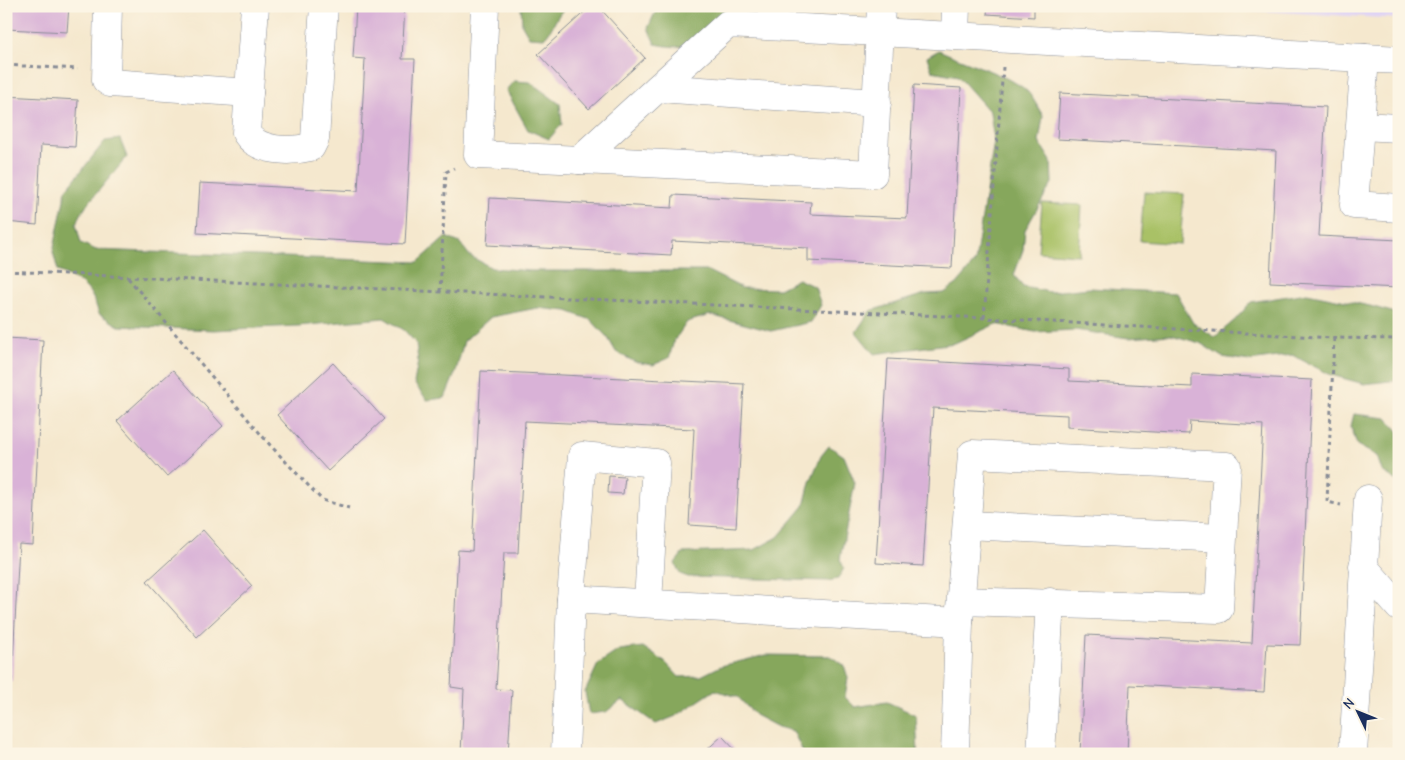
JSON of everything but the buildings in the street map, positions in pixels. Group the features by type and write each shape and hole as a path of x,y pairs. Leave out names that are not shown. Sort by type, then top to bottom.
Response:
{"street":[{"path":"108,6 106,80 110,83 249,94"},
{"path":"255,6 246,133 259,147 302,149 311,147 315,140 324,6"},
{"path":"484,6 478,154 873,174 878,103 881,6"},
{"path":"955,35 956,6"},
{"path":"579,160 728,24 880,34 955,35 1399,60"},
{"path":"1365,58 1354,205 1399,208"},
{"path":"658,88 878,103"},
{"path":"1361,126 1399,128"},
{"path":"571,599 648,603 960,611 1050,602 1219,608 1227,466 972,454 960,611 955,754"},
{"path":"565,754 571,599 582,456 656,464 648,603"},
{"path":"1352,754 1367,505"},
{"path":"968,525 1222,538"},
{"path":"1363,566 1399,607"},
{"path":"1041,754 1050,602"}],"path":[{"path":"6,50 7,29"},
{"path":"984,318 1005,38"},
{"path":"6,65 84,69"},
{"path":"440,292 446,172 478,154"},
{"path":"6,272 984,318 1334,338 1399,339"},
{"path":"128,277 270,445 315,493 322,500 348,508"},
{"path":"1334,338 1327,502 1367,505"}],"shaded area":[{"path":"1226,6 1399,6 1399,19 1225,9"}],"green space":[{"path":"521,6 567,6 544,38 529,37 522,25"},
{"path":"658,6 740,6 738,11 716,20 690,43 677,47 655,44 648,28"},
{"path":"939,50 1000,75 1022,87 1028,92 1043,116 1039,142 1051,161 1052,183 1025,230 1023,250 1014,275 1023,287 1050,292 1090,288 1176,293 1193,323 1215,337 1235,320 1251,302 1307,293 1370,306 1399,314 1399,380 1364,384 1331,375 1292,355 1250,361 1222,357 1200,343 1171,335 1128,338 1075,330 1035,332 996,324 955,343 874,354 856,332 870,311 925,294 944,293 957,284 975,262 994,141 990,112 958,76 932,71 927,57"},
{"path":"514,81 530,82 560,104 562,124 549,139 528,130 506,90"},
{"path":"120,139 127,157 85,207 76,224 81,243 96,250 418,262 446,237 460,243 470,256 492,268 532,271 708,271 742,288 779,289 798,279 815,287 821,305 811,322 771,331 710,315 687,322 674,341 669,358 653,365 635,362 616,352 608,338 591,320 567,311 537,308 491,317 464,341 456,371 445,398 427,400 414,383 418,361 416,343 404,330 384,318 298,326 214,330 119,326 99,314 93,297 85,286 58,271 53,252 66,190 105,141"},
{"path":"1144,192 1184,194 1180,244 1140,241"},
{"path":"1042,203 1082,205 1079,255 1038,252"},
{"path":"1354,414 1387,418 1399,432 1399,482 1382,471 1377,456 1357,445 1351,426"},
{"path":"829,446 844,456 855,483 840,559 844,568 838,579 828,581 688,577 680,574 675,563 683,553 754,550 778,537 804,506 810,482 821,456"},
{"path":"643,647 666,663 679,677 701,676 721,666 766,655 830,656 844,665 848,678 845,697 855,707 887,702 916,715 918,754 804,754 793,731 778,727 755,715 738,697 715,690 676,716 656,724 622,700 606,712 589,714 585,692 598,664 619,650"}]}
